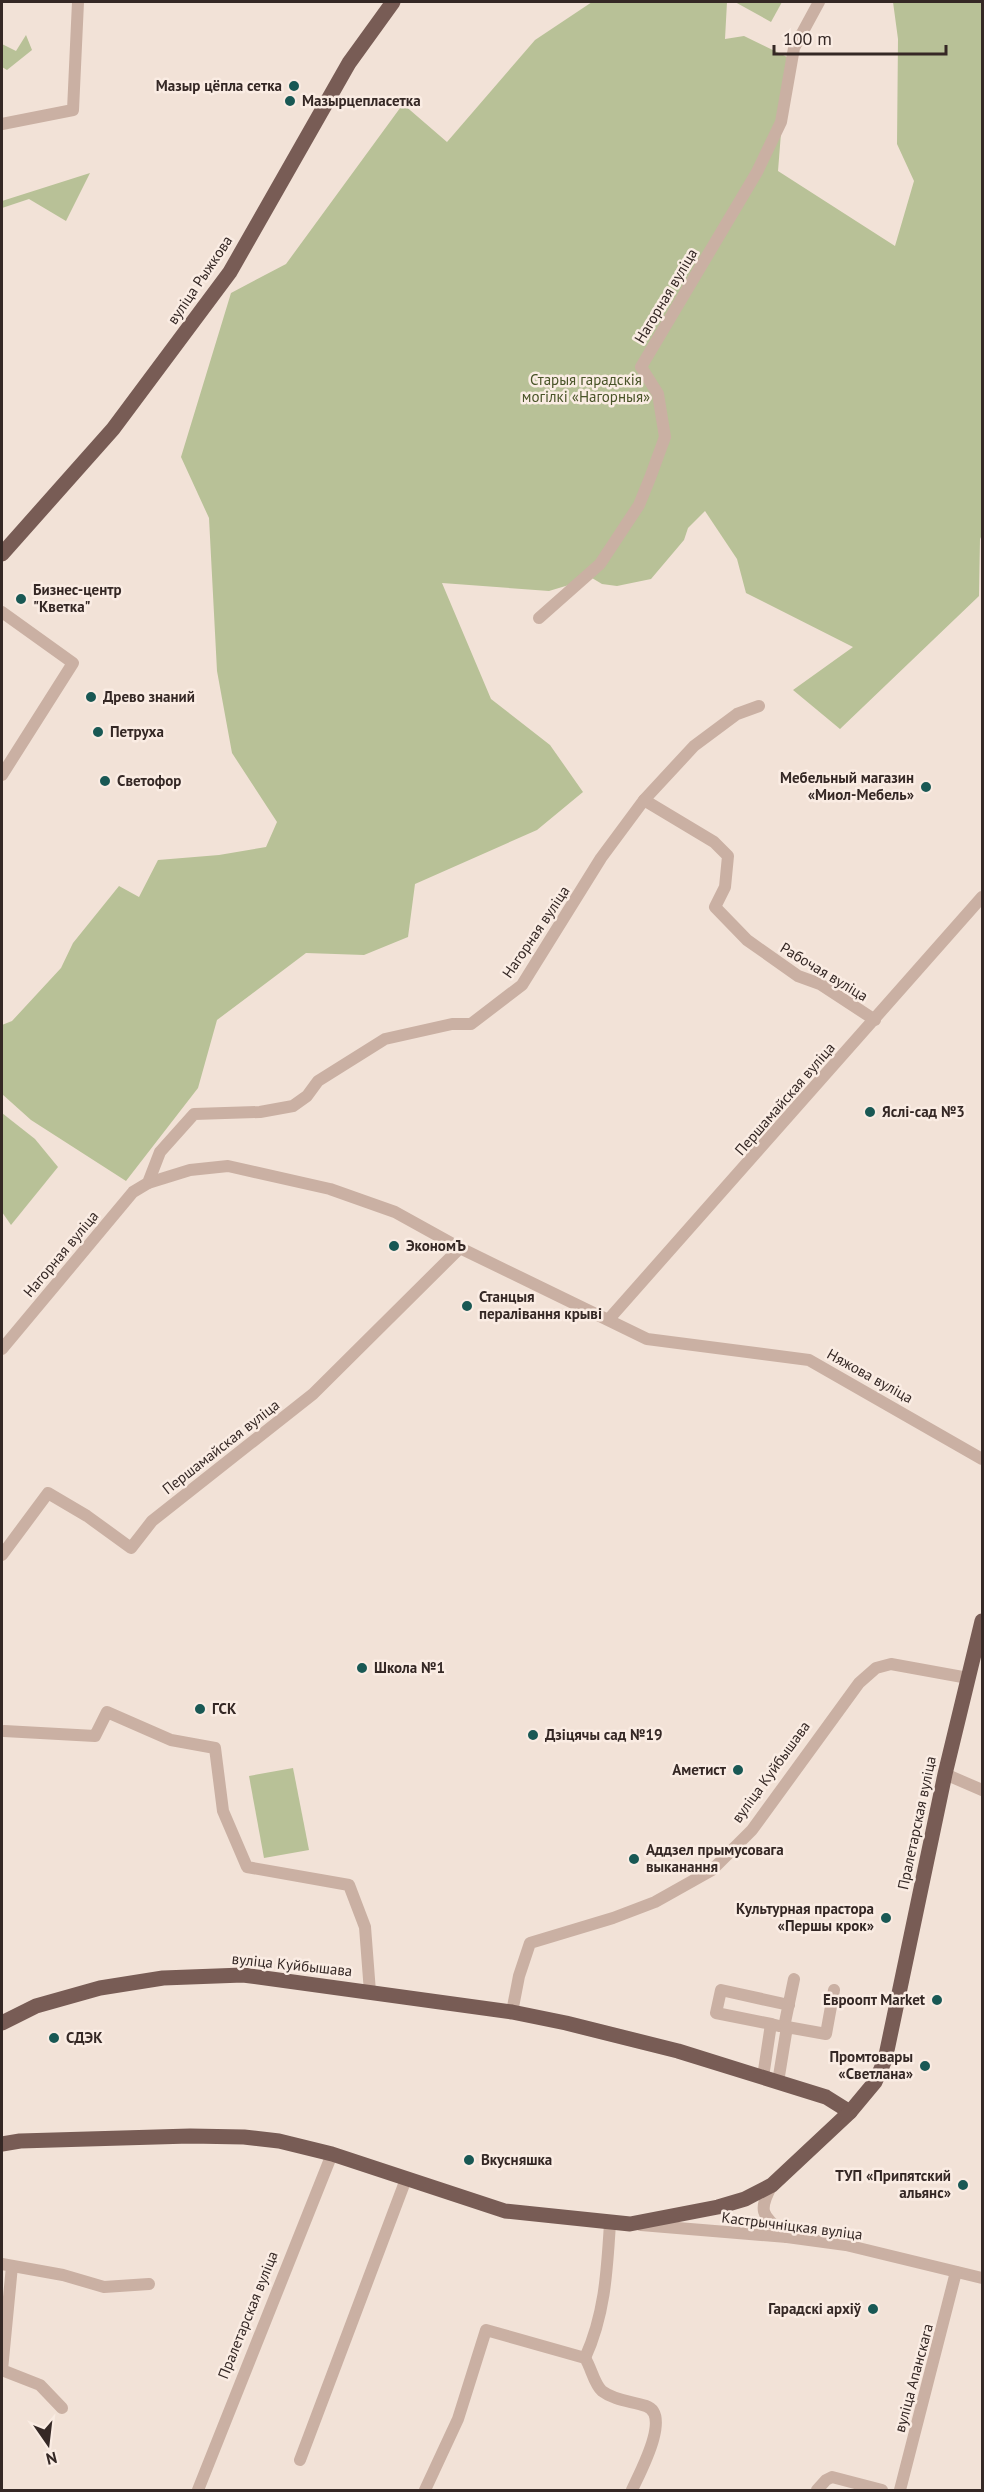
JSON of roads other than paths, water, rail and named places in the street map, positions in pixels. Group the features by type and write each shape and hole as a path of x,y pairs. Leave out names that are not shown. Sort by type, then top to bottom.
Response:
{"main road":[{"name":"вуліца Рыжкова","path":"2,554 113,429 230,272 349,63 393,2"},
{"name":"Пралетарская вуліца","path":"2,2144 20,2141 147,2137 244,2137 279,2141 332,2154 505,2211 610,2223 630,2224 718,2207 745,2199 772,2185 850,2112 875,2082 885,2060 945,1774 982,1621"},
{"name":"вуліца Куйбышава","path":"2,2023 36,2006 67,1996 163,1978 243,1975 512,2012 678,2051 826,2097 850,2112"}],"street":[{"path":"2,124 73,111 78,2"},
{"name":"Нагорная вуліца","path":"539,618 600,564 639,505 665,436 658,394 641,367 758,171 781,122 794,48 819,2"},
{"path":"2,612 72,663 2,775"},
{"name":"Нагорная вуліца","path":"148,1183 160,1152 194,1114 260,1112 293,1106 307,1096 318,1081 385,1040 452,1024 471,1024 522,985 601,858 644,800 694,746 737,714 759,706"},
{"name":"Рабочая вуліца","path":"644,800 714,842 728,856 725,887 715,907 747,940 798,976 820,984 875,1020"},
{"name":"Першамайская вуліца","path":"609,1319 982,897"},
{"name":"Нагорная вуліца","path":"2,1350 133,1192 148,1183 190,1170 228,1166 330,1189 395,1212 460,1248 628,1329"},
{"name":"Першамайская вуліца","path":"2,1555 48,1492 87,1516 131,1548 152,1521 314,1394 460,1248"},
{"name":"Няжова вуліца","path":"628,1329 647,1339 809,1360 982,1459"},
{"name":"вуліца Куйбышава","path":"512,2012 519,1976 530,1943 613,1918 655,1902 712,1870 752,1830 859,1683 876,1668 898,1664 968,1678"},
{"path":"4,1731 95,1736 107,1712 171,1740 215,1748 223,1811 247,1867 349,1885 365,1927 370,1992"},
{"path":"945,1774 982,1790"},
{"path":"778,2082 794,1979"},
{"path":"789,2005 721,1990 716,2013 826,2034 834,1990"},
{"path":"763,2078 771,2024"},
{"name":"Пралетарская вуліца","path":"198,2490 332,2154"},
{"path":"300,2460 406,2179"},
{"path":"772,2185 762,2202 764,2215 787,2237"},
{"path":"585,2358 598,2330 606,2293 610,2223"},
{"name":"Кастрычніцкая вуліца","path":"630,2224 787,2237 846,2245 982,2278"},
{"path":"62,2408 40,2385 2,2370 7,2265 105,2287 149,2284"},
{"name":"вуліца Апанскага","path":"900,2490 956,2272"},
{"path":"425,2490 458,2419 486,2330 585,2358 600,2390 616,2398 650,2407 657,2416 657,2429 632,2490"},
{"path":"818,2490 832,2477 882,2490"}],"place":[{"name":"Мазыр цёпла сетка","path":"294,86"},
{"name":"Мазырцепласетка","path":"290,101"},
{"name":"Бизнес-центр \"Кветка\"","path":"21,599"},
{"name":"Древо знаний","path":"91,697"},
{"name":"Петруха","path":"98,732"},
{"name":"Светофор","path":"105,781"},
{"name":"Мебельный магазин «Миол-Мебель»","path":"926,787"},
{"name":"Яслі-сад №3","path":"870,1112"},
{"name":"ЭкономЪ","path":"394,1246"},
{"name":"Станцыя пералівання крыві","path":"467,1306"},
{"name":"Школа №1","path":"362,1668"},
{"name":"ГСК","path":"200,1709"},
{"name":"Дзіцячы сад №19","path":"533,1735"},
{"name":"Аметист","path":"738,1770"},
{"name":"Аддзел прымусовага выканання","path":"634,1859"},
{"name":"Культурная прастора «Першы крок»","path":"886,1918"},
{"name":"Евроопт Market","path":"937,2000"},
{"name":"СДЭК","path":"54,2038"},
{"name":"Промтовары «Светлана»","path":"925,2066"},
{"name":"Вкусняшка","path":"469,2160"},
{"name":"ТУП «Припятский альянс»","path":"963,2185"},
{"name":"Гарадскі архіў","path":"873,2309"}],"park label":[{"name":"Старыя гарадскія могілкі «Нагорныя»","path":"586,388"}]}
